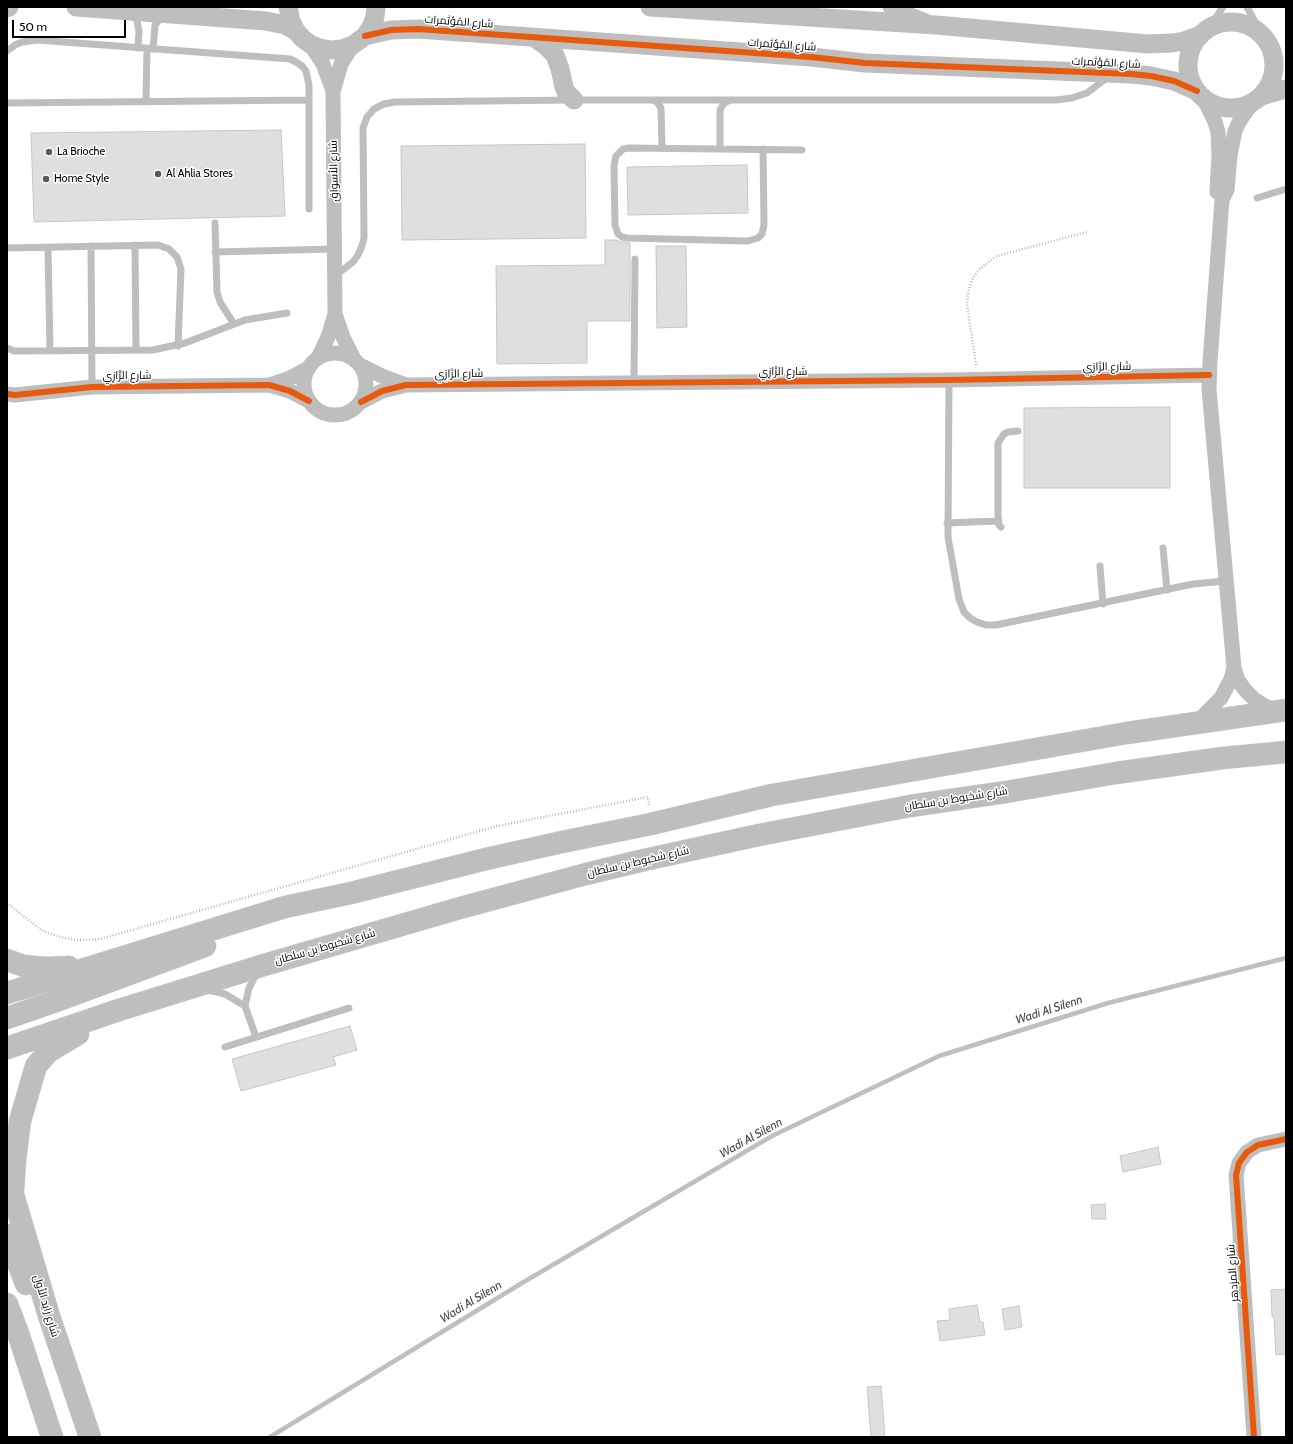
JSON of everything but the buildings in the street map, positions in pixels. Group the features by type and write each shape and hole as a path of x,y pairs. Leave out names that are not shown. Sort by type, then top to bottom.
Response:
{"main road":[{"path":"7,993 285,907 351,893 547,845 651,824 772,795 1127,733 1281,711"},
{"name":"شارع شخبوط بن سلطان","path":"7,1048 190,987 411,922 586,874 759,835 910,806 1006,792 1106,774 1223,758 1286,752"},
{"path":"7,1018 180,956 233,934 285,907"},
{"path":"7,960 24,966 39,967 97,966"},
{"path":"13,1197 15,1160 20,1121 36,1066 48,1052 119,1010"},
{"name":"شارع زايد الأول","path":"7,1174 48,1316 90,1437"},
{"path":"7,1235 25,1283 34,1299 48,1316"},
{"path":"7,1304 49,1429"}],"street":[{"path":"76,7 266,21 285,26 296,31"},
{"path":"288,7 291,21 296,31 310,44"},
{"path":"359,40 371,27 375,17 376,7"},
{"name":"شارع المُؤتَمرات","path":"650,7 936,25 1148,44 1184,41 1204,32"},
{"path":"758,14 792,7"},
{"path":"890,7 936,25"},
{"path":"1222,200 1217,192 1218,132 1215,122 1192,82 1188,62 1190,52 1204,32 1218,25 1229,23 1240,23 1251,27 1264,38 1286,51"},
{"name":"شارع المُؤتَمرات","path":"310,44 331,50 342,49 378,32 403,28 865,62 1113,73 1162,78 1183,84 1200,94"},
{"path":"533,37 546,46 555,55 560,68 564,88 574,100"},
{"path":"1264,38 1273,53 1275,65 1273,76 1269,87 1244,113 1235,131 1230,156 1227,190 1222,200 1209,375 1210,403 1234,668 1238,680 1254,699 1265,706 1281,711"},
{"name":"شارع الأسواق","path":"313,363 328,337 335,314 333,92 340,64 359,40"},
{"name":"شارع الأسواق","path":"310,44 323,64 333,92"},
{"path":"1200,94 1212,103 1222,107 1232,108 1243,106 1257,99 1286,89"},
{"name":"شارع الأسواق","path":"335,314 343,337 357,362"},
{"path":"336,353 345,354 357,362 366,379 364,395 361,402 349,412 335,415 320,411 309,401 305,393 304,384 305,376 313,363 326,354 336,353"},
{"name":"شارع الرَّازِي","path":"357,362 382,376 406,385"},
{"name":"شارع الرَّازِي","path":"269,385 290,378 313,363"},
{"name":"شارع الرَّازِي","path":"361,402 382,391 406,385 978,380 1209,375"},
{"name":"شارع الرَّازِي","path":"10,395 92,387 269,385 290,391 309,401"},
{"path":"1196,723 1221,698 1231,679 1234,668"},
{"name":"شارع المزدهر","path":"1254,1437 1236,1176 1240,1163 1247,1152 1258,1145 1286,1139"}],"lane":[{"path":"1204,32 1224,7"},
{"path":"1247,7 1264,38"},
{"path":"132,12 138,25 138,48"},
{"path":"146,102 150,48 155,26 161,17 166,14"},
{"path":"7,52 15,45 29,40 290,59 302,66 306,71 308,78 309,209"},
{"path":"335,276 352,262 358,255 362,246 364,238 363,128 367,117 374,109 384,104 395,102 574,100 1056,100 1072,98 1087,93 1113,73"},
{"path":"7,103 309,100"},
{"path":"650,100 657,102 661,108 662,148"},
{"path":"720,149 720,110 724,103 730,100"},
{"path":"763,149 764,225 762,234 758,238 748,241 622,237 618,234 615,225 614,165 616,156 623,149 662,148 763,149 802,150"},
{"path":"1257,198 1286,189"},
{"path":"215,223 217,292 220,302 234,324"},
{"path":"7,248 158,244 164,246 173,252 180,263 181,269 178,346"},
{"path":"135,245 136,350"},
{"path":"91,246 92,387"},
{"path":"48,247 50,351"},
{"path":"215,252 334,249"},
{"path":"634,383 635,259"},
{"path":"7,348 14,351 153,350 178,346 256,317 287,313"},
{"path":"949,380 949,544 959,599 964,612 977,622 986,625 996,625 1202,583 1226,581"},
{"path":"948,523 1000,524 998,443 1004,434 1008,432 1018,432"},
{"path":"1163,548 1167,590"},
{"path":"1100,566 1103,604"},
{"path":"256,1037 245,1006 251,984 264,965"},
{"path":"190,987 202,988 225,994 245,1006"},
{"path":"225,1046 349,1008"}],"path":[{"path":"978,380 967,304 970,285 977,272 987,262 999,255 1087,232"},
{"path":"7,903 41,930 64,938 78,940 94,939 111,936 497,826 648,797 651,824"}],"waterway":[{"name":"Wadi Al Silenn","path":"270,1437 522,1283 772,1136 939,1056 1108,1003 1286,958"}],"cycle path":[{"path":"365,36 391,30 418,29 811,57 865,63 1131,74 1151,76 1174,81 1197,91"},
{"path":"361,402 382,391 406,385 949,380 1209,375"},
{"path":"7,394 15,395 92,387 269,385 290,391 309,401"},
{"path":"1254,1437 1236,1175 1239,1163 1247,1152 1258,1145 1286,1139"}],"place":[{"name":"La Brioche","path":"49,152"},
{"name":"Al Ahlia Stores","path":"158,174"},
{"name":"Home Style","path":"46,179"}]}
